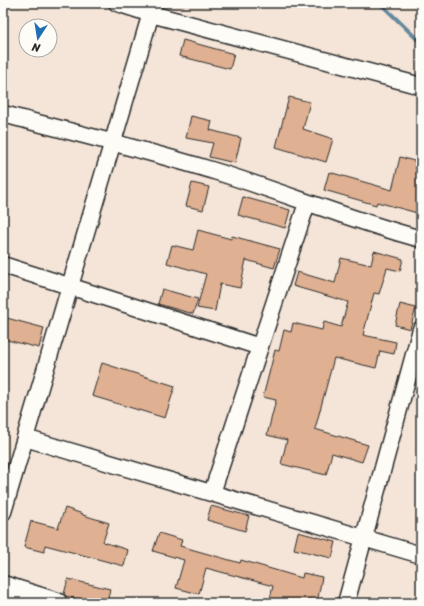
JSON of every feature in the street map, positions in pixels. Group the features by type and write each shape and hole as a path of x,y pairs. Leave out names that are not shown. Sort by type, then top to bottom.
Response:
{"street":[{"path":"117,3 152,8 421,86"},
{"path":"3,512 69,286 114,141 152,8"},
{"path":"3,114 114,141 212,170 372,226 421,238"},
{"path":"212,493 307,203"},
{"path":"3,265 260,347"},
{"path":"346,603 421,329"},
{"path":"25,438 421,555"},
{"path":"3,586 57,603"}],"building":[{"path":"183,40 234,54 230,69 179,56"},
{"path":"289,97 310,102 303,129 333,139 326,162 276,147"},
{"path":"191,116 212,121 210,130 241,138 235,163 209,157 213,143 186,138"},
{"path":"400,157 421,163 421,214 377,202 376,205 324,190 329,172 392,190"},
{"path":"192,183 209,187 203,210 186,206"},
{"path":"243,197 290,210 285,228 238,215"},
{"path":"198,230 231,239 232,236 280,249 274,268 246,260 240,288 220,284 215,311 197,308 206,274 167,263 172,245 193,250"},
{"path":"374,251 403,259 400,271 387,268 379,294 374,293 363,335 396,342 394,354 380,351 376,368 334,358 315,429 368,445 362,462 332,453 326,475 281,464 287,440 267,435 276,400 263,397 275,350 279,351 284,330 291,332 293,323 322,330 324,322 341,327 348,302 293,286 297,272 335,283 341,258 371,265"},
{"path":"162,289 198,299 193,314 158,304"},
{"path":"400,304 416,308 410,329 395,325"},
{"path":"3,317 44,328 39,348 3,339"},
{"path":"102,363 175,386 165,418 92,396"},
{"path":"211,506 249,516 245,531 207,520"},
{"path":"65,508 109,523 103,542 128,550 124,566 45,545 44,552 24,547 31,521 58,528"},
{"path":"298,532 336,542 332,558 294,549"},
{"path":"159,533 182,540 180,546 240,563 241,560 302,578 303,573 322,577 317,603 269,603 273,586 206,568 199,594 176,588 184,560 153,551"},
{"path":"68,579 110,589 107,603 93,603 66,596 64,594"}],"waterway":[{"path":"380,3 421,43"}]}
